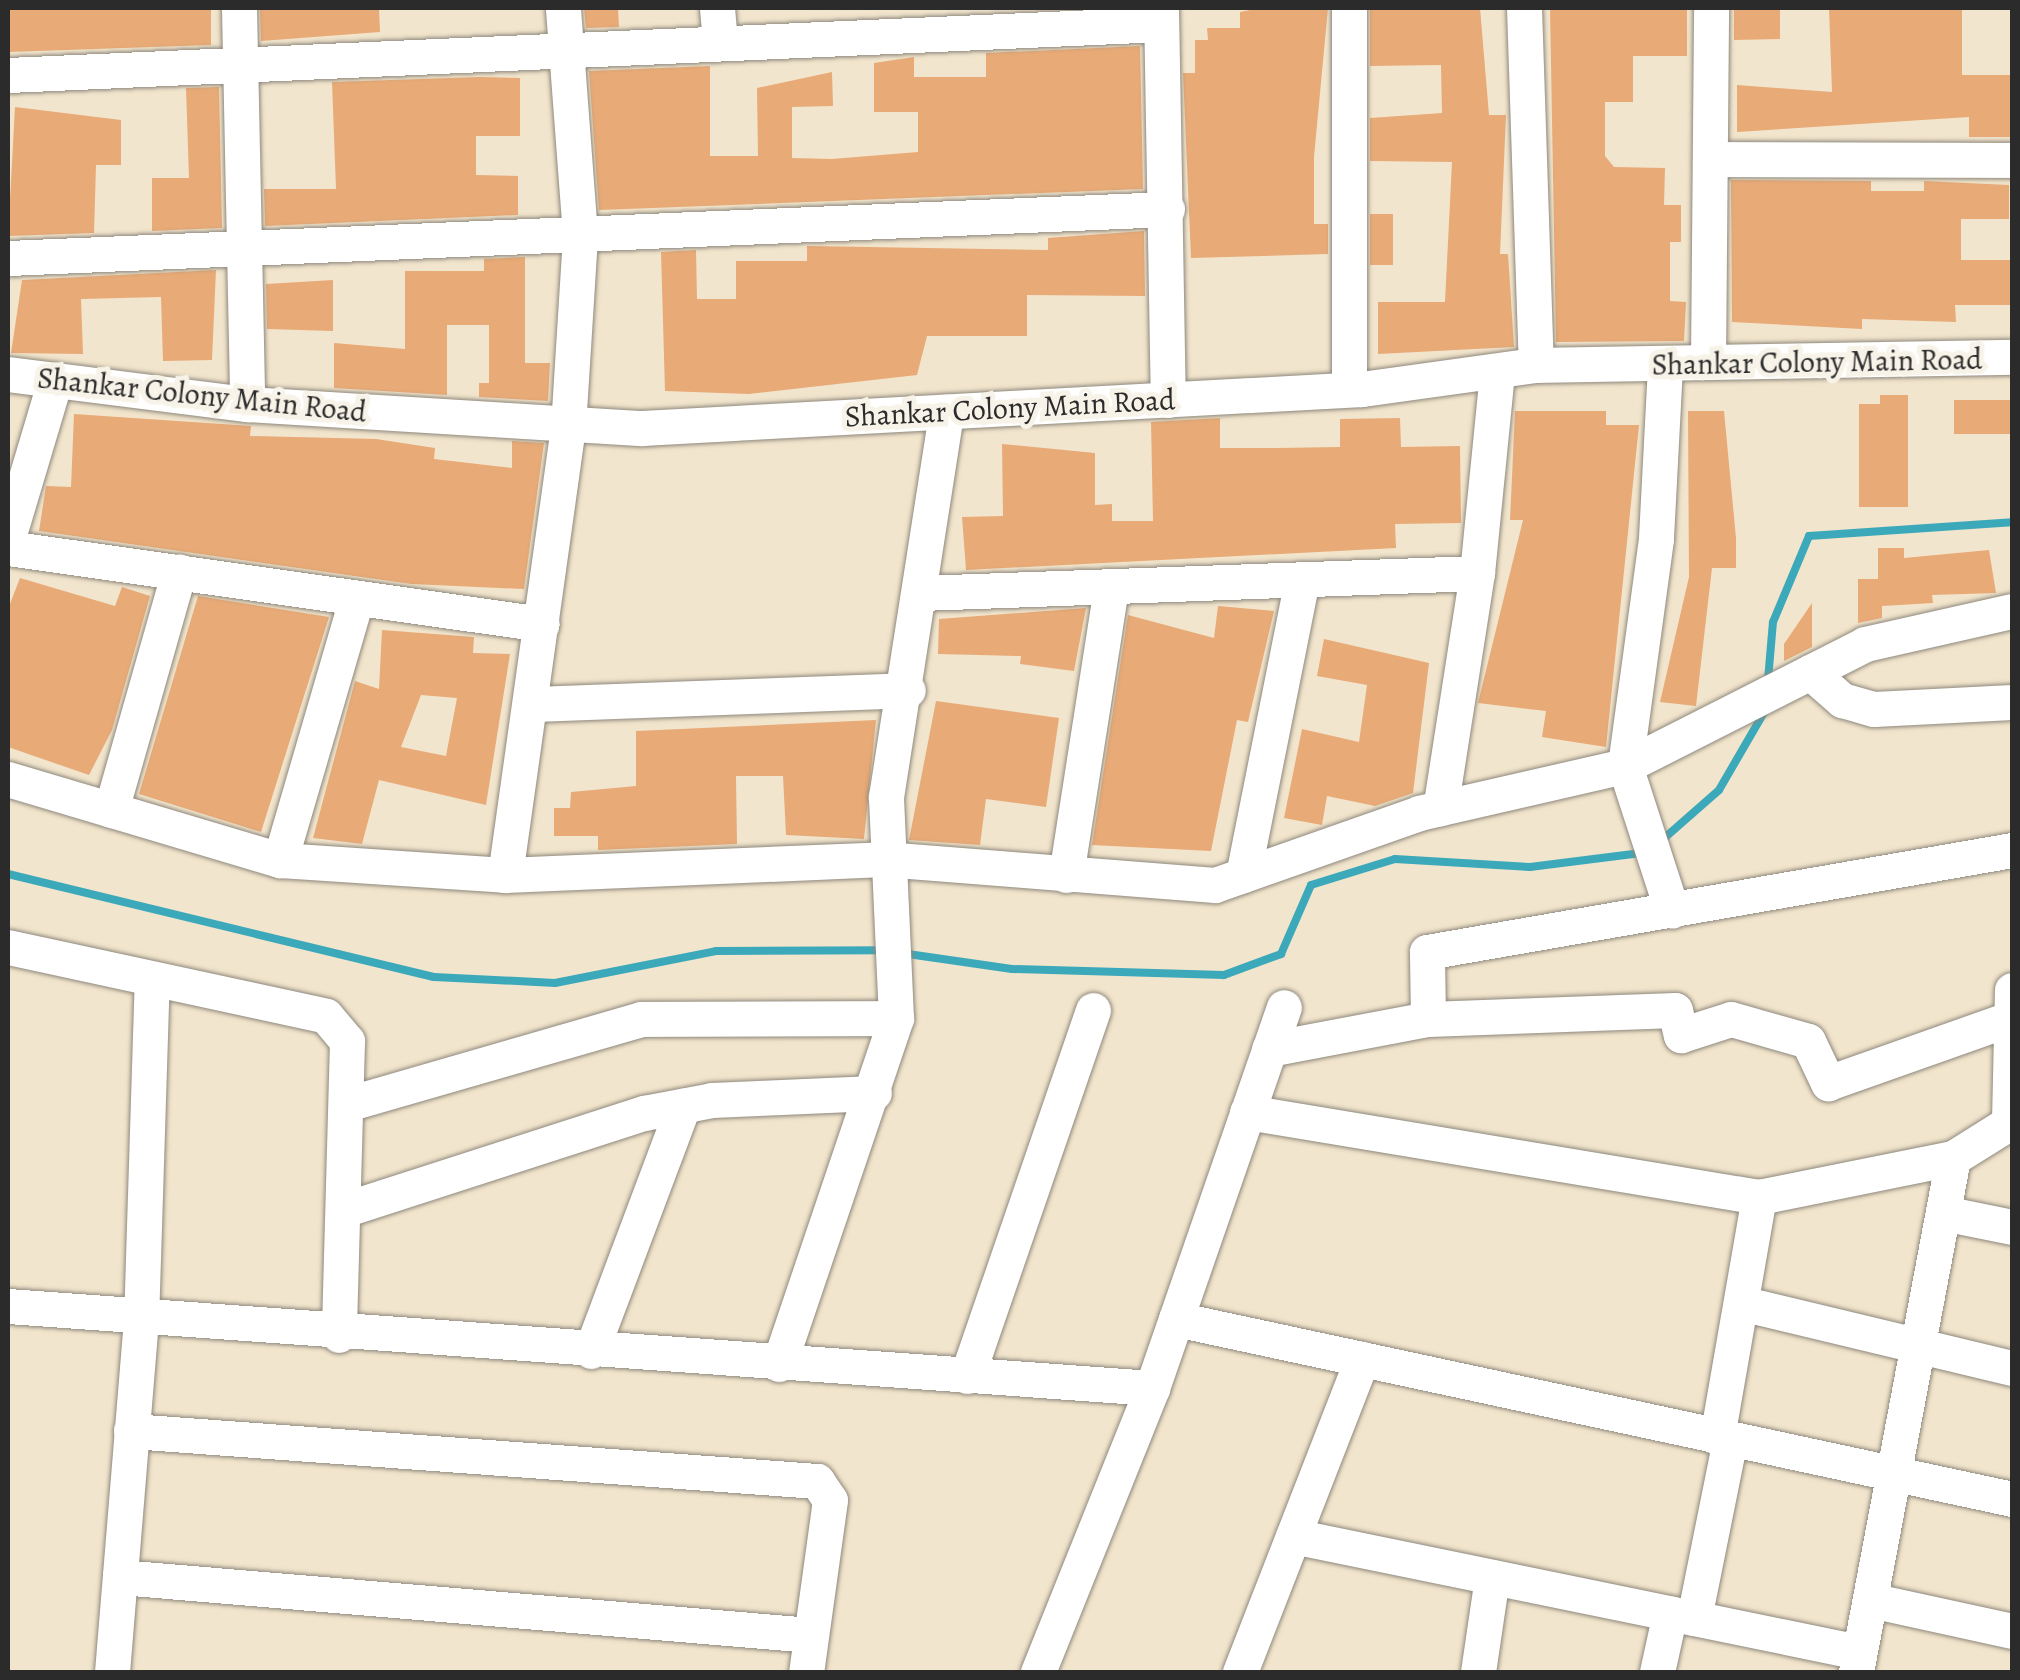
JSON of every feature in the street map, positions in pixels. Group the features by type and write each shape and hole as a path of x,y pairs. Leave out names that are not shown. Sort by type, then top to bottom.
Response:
{"street":[{"path":"239,8 247,248 247,404"},
{"path":"504,875 532,704 568,427 580,234 563,8"},
{"path":"717,8 720,44"},
{"path":"1349,387 1350,8"},
{"path":"1524,8 1536,365"},
{"path":"1708,362 1711,8"},
{"path":"8,75 720,44 995,20 1161,16 1168,400"},
{"path":"1712,159 2012,160"},
{"path":"8,258 1167,209"},
{"name":"Shankar Colony Main Road","path":"8,374 247,404 568,427 1168,400 1349,387 1536,365 1664,366 2012,357"},
{"path":"1664,366 1656,539 1625,766 1655,847 1672,911"},
{"path":"1440,808 1477,573 1498,372"},
{"path":"8,538 55,380"},
{"path":"779,1364 874,1093 897,1001 896,928 884,860 886,797 908,690 946,412"},
{"path":"8,548 542,624"},
{"path":"112,810 179,572"},
{"path":"921,593 1477,573"},
{"path":"1243,875 1302,580"},
{"path":"1066,874 1112,586"},
{"path":"280,860 356,600"},
{"path":"8,779 280,860 504,875 884,860 1215,885 1440,808 1625,766 1731,706 1804,676 1865,644 2012,611"},
{"path":"1804,676 1842,700 1874,709 2012,702"},
{"path":"532,704 908,690"},
{"path":"1428,1018 1427,952 2012,850"},
{"path":"8,947 326,1016 347,1042 346,1209 339,1335"},
{"path":"112,1672 141,1322 152,979"},
{"path":"347,1104 641,1019 897,1001"},
{"path":"1247,1112 1759,1197 1953,1158 2010,1121 2010,1004 1828,1084 1808,1042 1731,1018 1681,1036 1676,1010 1428,1018 1269,1049"},
{"path":"1038,1672 1152,1388 1284,1007"},
{"path":"966,1376 1092,1010"},
{"path":"346,1209 683,1106 874,1093"},
{"path":"591,1352 683,1106"},
{"path":"1293,1536 1682,1616 1858,1662 1953,1158"},
{"path":"1657,1672 1682,1616 1724,1438 1740,1304 1759,1197"},
{"path":"1942,1213 2012,1227"},
{"path":"1740,1304 2012,1368"},
{"path":"8,1306 141,1322 1152,1388"},
{"path":"1176,1319 2012,1499"},
{"path":"1240,1672 1362,1359"},
{"path":"131,1431 818,1481 830,1500 806,1672"},
{"path":"120,1577 810,1635"},
{"path":"1478,1672 1492,1577"},
{"path":"1870,1600 2012,1631"}],"building":[{"path":"8,8 211,8 211,45 8,52"},
{"path":"260,8 379,8 380,32 261,41"},
{"path":"584,8 618,8 619,27 586,28"},
{"path":"1260,8 1328,8 1314,157 1314,224 1328,224 1328,254 1191,258 1183,73 1195,73 1195,40 1208,40 1207,28 1240,28 1240,12"},
{"path":"1370,8 1480,8 1489,115 1506,115 1500,254 1508,254 1514,347 1378,354 1378,302 1445,302 1452,162 1370,161 1370,118 1442,113 1441,65 1370,66"},
{"path":"1550,8 1687,8 1687,56 1633,56 1633,102 1605,102 1605,156 1614,167 1665,168 1664,205 1681,205 1681,242 1670,242 1670,301 1686,302 1684,341 1556,342"},
{"path":"1734,8 1780,8 1780,39 1734,40"},
{"path":"1829,8 1962,8 1962,75 2011,75 2011,137 1969,137 1969,117 1737,132 1737,85 1832,92"},
{"path":"1140,46 1143,189 599,210 589,71 710,66 710,156 758,156 757,88 832,72 833,106 792,107 792,158 832,159 918,152 918,112 874,112 874,63 914,57 914,77 986,77 986,53"},
{"path":"520,78 520,136 476,136 476,175 518,176 518,215 265,226 264,189 336,189 332,82"},
{"path":"219,87 222,228 152,231 152,178 189,178 186,88"},
{"path":"15,107 121,120 121,165 96,165 94,233 8,236"},
{"path":"1731,180 1871,181 1871,191 1924,191 1924,181 2009,185 2009,219 1961,219 1961,260 2010,260 2010,305 1955,305 1956,322 1862,319 1862,329 1732,322"},
{"path":"1370,214 1393,214 1393,265 1370,265"},
{"path":"1144,231 1145,296 1027,295 1027,336 927,336 917,375 749,394 665,391 661,252 696,250 697,299 736,299 736,261 807,261 807,246 1048,250 1048,238"},
{"path":"525,257 525,363 550,363 548,401 479,397 479,383 489,383 489,325 447,325 447,395 334,388 334,343 405,349 405,271 484,271 484,259"},
{"path":"216,270 212,360 163,361 161,297 81,299 83,354 11,353 22,280"},
{"path":"333,280 333,331 267,329 266,284"},
{"path":"1880,395 1908,395 1908,507 1859,507 1859,404 1880,404"},
{"path":"1954,400 2012,400 2012,434 1954,434"},
{"path":"1515,411 1606,411 1606,425 1639,425 1606,747 1542,737 1546,711 1478,703 1523,520 1510,520"},
{"path":"1688,411 1724,411 1736,538 1736,568 1712,568 1696,706 1660,702 1689,577"},
{"path":"74,414 251,426 250,436 376,439 435,448 434,459 512,468 512,441 544,443 524,589 411,584 39,531 46,486 71,487"},
{"path":"1220,418 1220,448 1276,448 1340,447 1340,419 1400,418 1401,447 1460,446 1461,523 1395,524 1396,548 966,570 962,517 1003,516 1002,444 1095,453 1095,505 1112,504 1112,521 1153,521 1151,422"},
{"path":"1878,548 1904,548 1904,558 1989,550 1996,593 1932,595 1933,603 1882,606 1882,618 1858,623 1858,579 1878,579"},
{"path":"20,578 115,606 122,587 150,596 112,730 89,775 8,747 8,609"},
{"path":"198,596 329,617 261,832 139,794"},
{"path":"1812,603 1812,647 1784,661 1784,644"},
{"path":"1218,606 1274,611 1248,722 1237,720 1211,851 1092,845 1128,615 1214,638"},
{"path":"1086,608 1074,671 1020,664 1021,656 938,654 939,619"},
{"path":"382,630 474,637 473,653 510,654 486,805 379,780 362,844 313,838 355,681 379,689","holes":["421,695 457,698 446,756 401,747"]},
{"path":"1324,639 1429,663 1413,793 1375,806 1327,796 1322,825 1284,818 1302,729 1359,742 1367,685 1317,676"},
{"path":"936,701 1059,718 1046,807 986,799 980,845 909,840"},
{"path":"876,720 864,839 786,835 783,776 736,776 737,844 598,850 598,836 554,836 554,808 570,808 571,792 636,786 636,731"}],"waterway":[{"path":"1768,680 1773,622 1809,536 2012,522"},
{"path":"1661,841 1719,790 1766,709"},
{"path":"901,953 1012,969 1224,975 1281,954 1311,885 1395,859 1530,867 1641,853"},
{"path":"8,874 434,977 555,983 716,951 882,950"}]}
